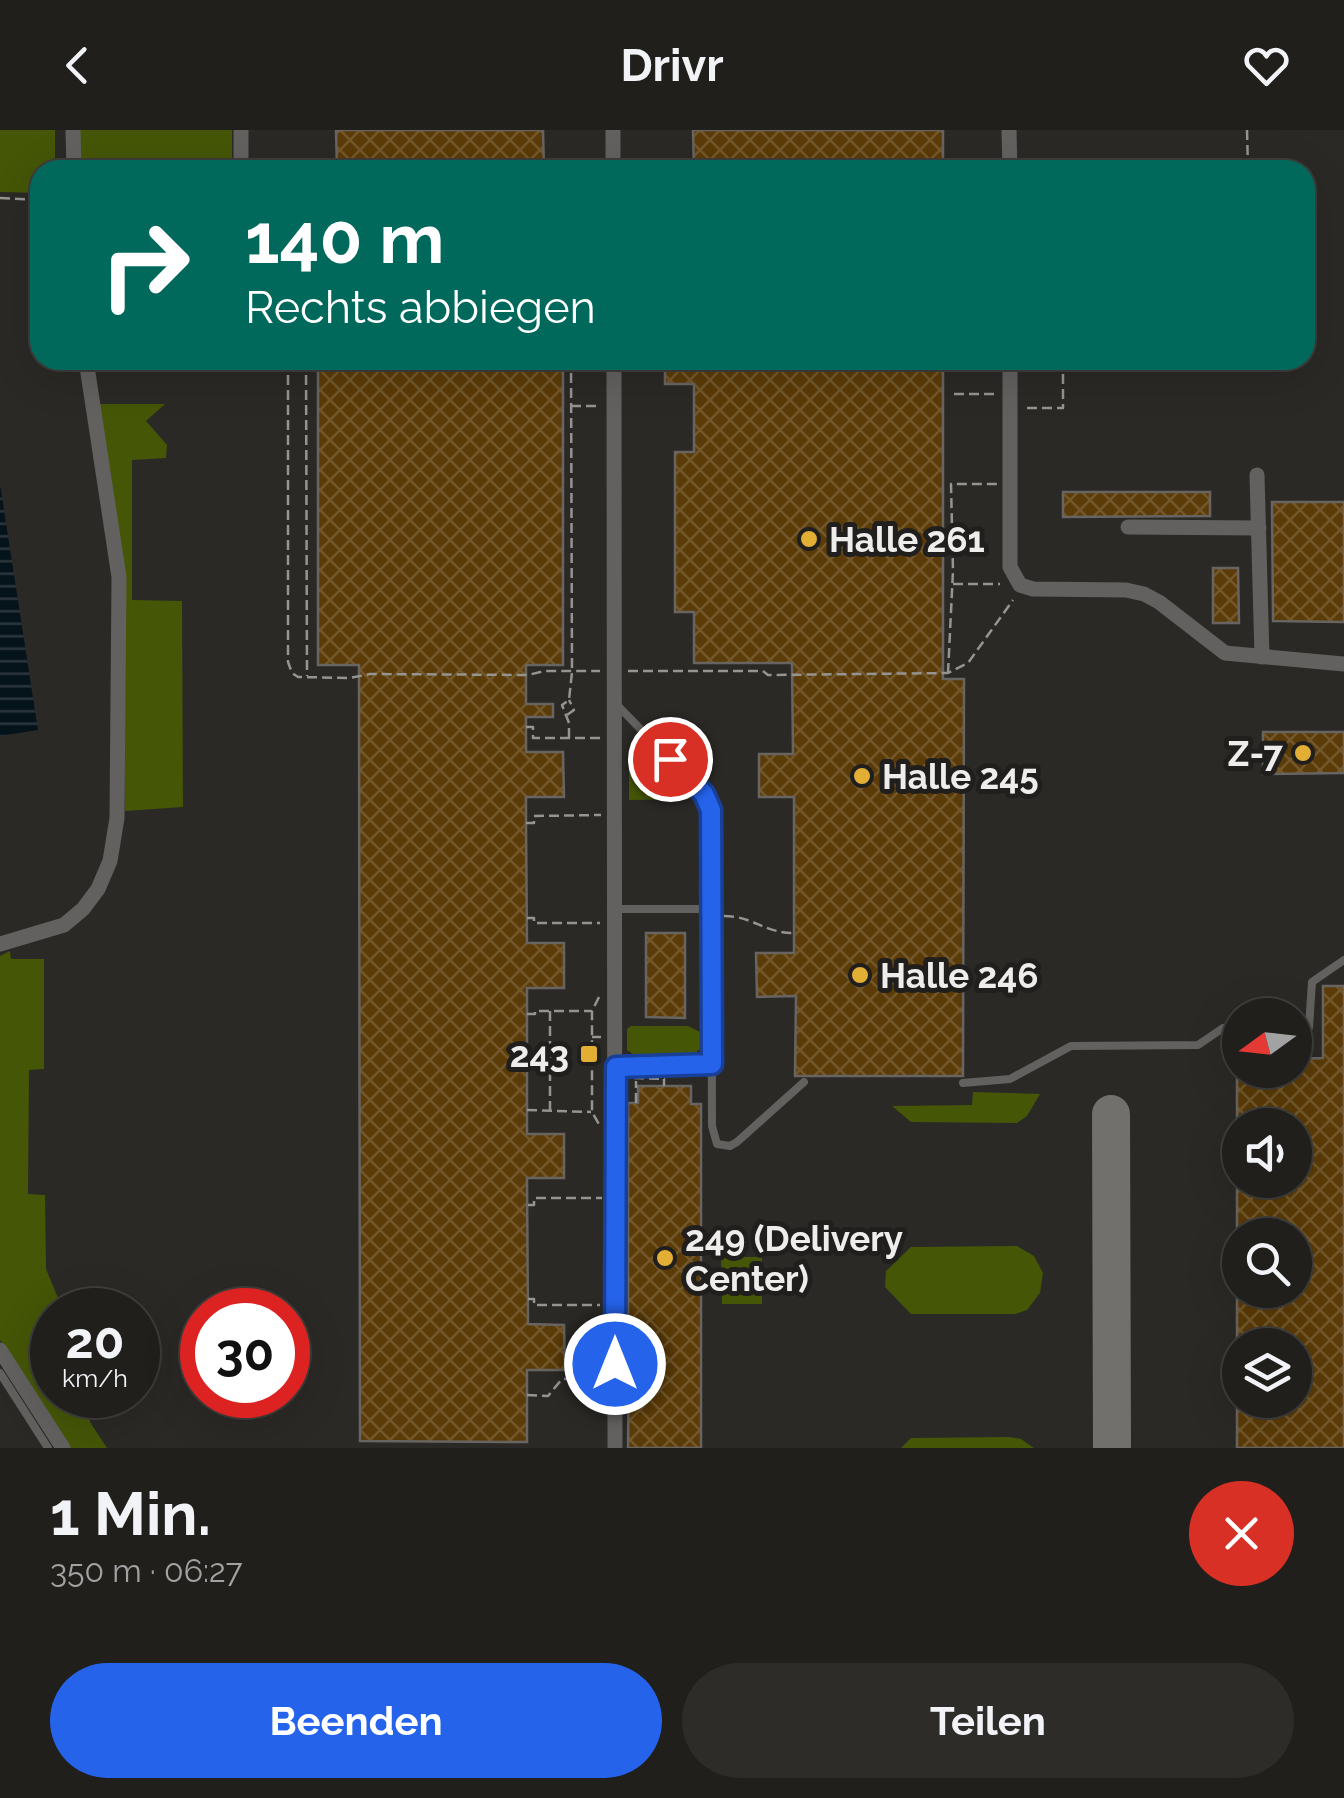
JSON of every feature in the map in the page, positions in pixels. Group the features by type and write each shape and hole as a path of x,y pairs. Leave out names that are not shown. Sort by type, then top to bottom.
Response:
{"street":[{"path":"73,130 74,160"},
{"path":"241,130 241,160"},
{"path":"613,130 614,160"},
{"path":"1010,130 1010,160"},
{"path":"0,944 64,925 83,910 98,889 110,861 117,818 118,577 87,370"},
{"path":"614,370 615,1448"},
{"path":"1010,370 1010,558 1015,580 1034,588 1126,590 1144,594 1225,653 1344,664"},
{"path":"1257,474 1262,657"},
{"path":"1128,527 1258,528"},
{"path":"0,1350 63,1448"}],"lane":[{"path":"615,702 704,794 711,810 713,1138 722,1146 738,1142 804,1082"},
{"path":"616,909 712,909"},
{"path":"1311,998 1312,982 1344,960"},
{"path":"963,1083 1010,1078 1072,1046 1198,1045 1222,1029"},
{"path":"616,1067 712,1064"},
{"path":"0,1373 48,1448"}],"path":[{"path":"1248,130 1248,160"},
{"path":"0,198 30,200"},
{"path":"288,370 288,662 292,674 350,678 370,674 528,676 544,672 763,670 768,675 948,674 968,663 1014,598"},
{"path":"306,370 307,677"},
{"path":"566,716 574,710 570,700 571,370"},
{"path":"1019,408 1063,408 1063,370"},
{"path":"954,394 998,394"},
{"path":"948,674 954,571 951,484 998,484"},
{"path":"943,492 951,491"},
{"path":"954,584 1000,584"},
{"path":"569,738 562,705 570,700"},
{"path":"526,728 534,728 534,738 602,738"},
{"path":"526,824 534,824 534,816 602,815"},
{"path":"527,918 534,918 534,922 604,923"},
{"path":"604,987 592,1011 592,1112 604,1132"},
{"path":"550,1010 550,1111"},
{"path":"527,1014 592,1011"},
{"path":"636,1079 636,1103"},
{"path":"527,1110 592,1112"},
{"path":"528,1205 534,1205 534,1198 604,1198"},
{"path":"528,1300 534,1299 534,1305 604,1305"},
{"path":"527,1395 548,1396 562,1379 603,1378"}],"green space":[{"path":"0,130 55,130 55,160 30,160 30,193 0,192"},
{"path":"79,130 232,130 232,160 79,160"},
{"path":"98,404 165,404 146,421 167,445 166,458 132,460 132,600 182,601 183,807 125,811 125,578"},
{"path":"629,764 669,774 690,799 629,800"},
{"path":"10,951 11,959 44,959 44,1069 29,1070 28,1194 45,1195 46,1269 54,1288 30,1288 30,1387 0,1340 0,956"},
{"path":"688,1026 702,1033 702,1047 691,1057 639,1058 627,1050 627,1029"},
{"path":"973,1092 1040,1094 1027,1116 1017,1123 911,1122 892,1106 972,1105"},
{"path":"1017,1246 1034,1256 1043,1273 1040,1293 1027,1310 1015,1314 911,1314 885,1287 886,1271 911,1247"},
{"path":"721,1257 762,1257 762,1304 722,1304"},
{"path":"50,1418 90,1418 107,1448 69,1448"},
{"path":"1010,1437 1034,1448 901,1448 911,1438"}],"shaded area":[{"path":"0,484 38,730 0,736"}],"building":[{"path":"336,130 543,130 544,160 337,160"},
{"path":"693,130 943,130 943,160 694,160"},
{"path":"318,370 563,370 563,665 526,665 526,704 553,704 553,717 526,717 526,752 563,752 564,797 526,797 526,823 527,943 564,943 564,988 527,988 527,1134 564,1134 564,1178 527,1178 528,1324 564,1325 565,1370 527,1370 527,1442 360,1441 359,665 318,665"},
{"path":"665,370 943,370 943,679 964,679 963,1076 795,1076 796,996 757,997 756,953 794,953 794,797 759,797 759,754 793,754 792,663 694,663 694,612 675,612 675,452 694,452 694,384 665,384"},
{"path":"1063,492 1210,492 1210,516 1063,517"},
{"path":"1272,502 1344,502 1344,622 1273,621"},
{"path":"1213,568 1238,568 1239,623 1213,623"},
{"name":"Z-7","path":"1263,732 1344,732 1344,773 1263,774"},
{"path":"646,933 685,933 685,1018 646,1017"},
{"path":"1323,986 1344,986 1344,1448 1237,1448 1237,1418 1312,1418 1312,1328 1237,1328 1237,1308 1312,1308 1312,1218 1237,1218 1237,1198 1312,1198 1312,1108 1237,1108 1237,1088 1312,1088 1312,1058 1323,1058"},
{"name":"249 (Delivery Center)","path":"638,1086 691,1086 691,1104 701,1104 701,1448 628,1448 629,1371 638,1371 638,1340 628,1340 628,1103 638,1103"}],"taxiway":[{"path":"1111,1114 1112,1448"}],"place":[{"name":"Halle 261","path":"809,539"},
{"name":"Z-7","path":"1303,753"},
{"name":"Halle 245","path":"862,776"},
{"name":"Halle 246","path":"860,975"},
{"name":"243","path":"589,1054"},
{"name":"249 (Delivery Center)","path":"665,1258"}],"route":[{"path":"615,1364 616,1067 712,1064 711,810 704,794 670,759"}]}
